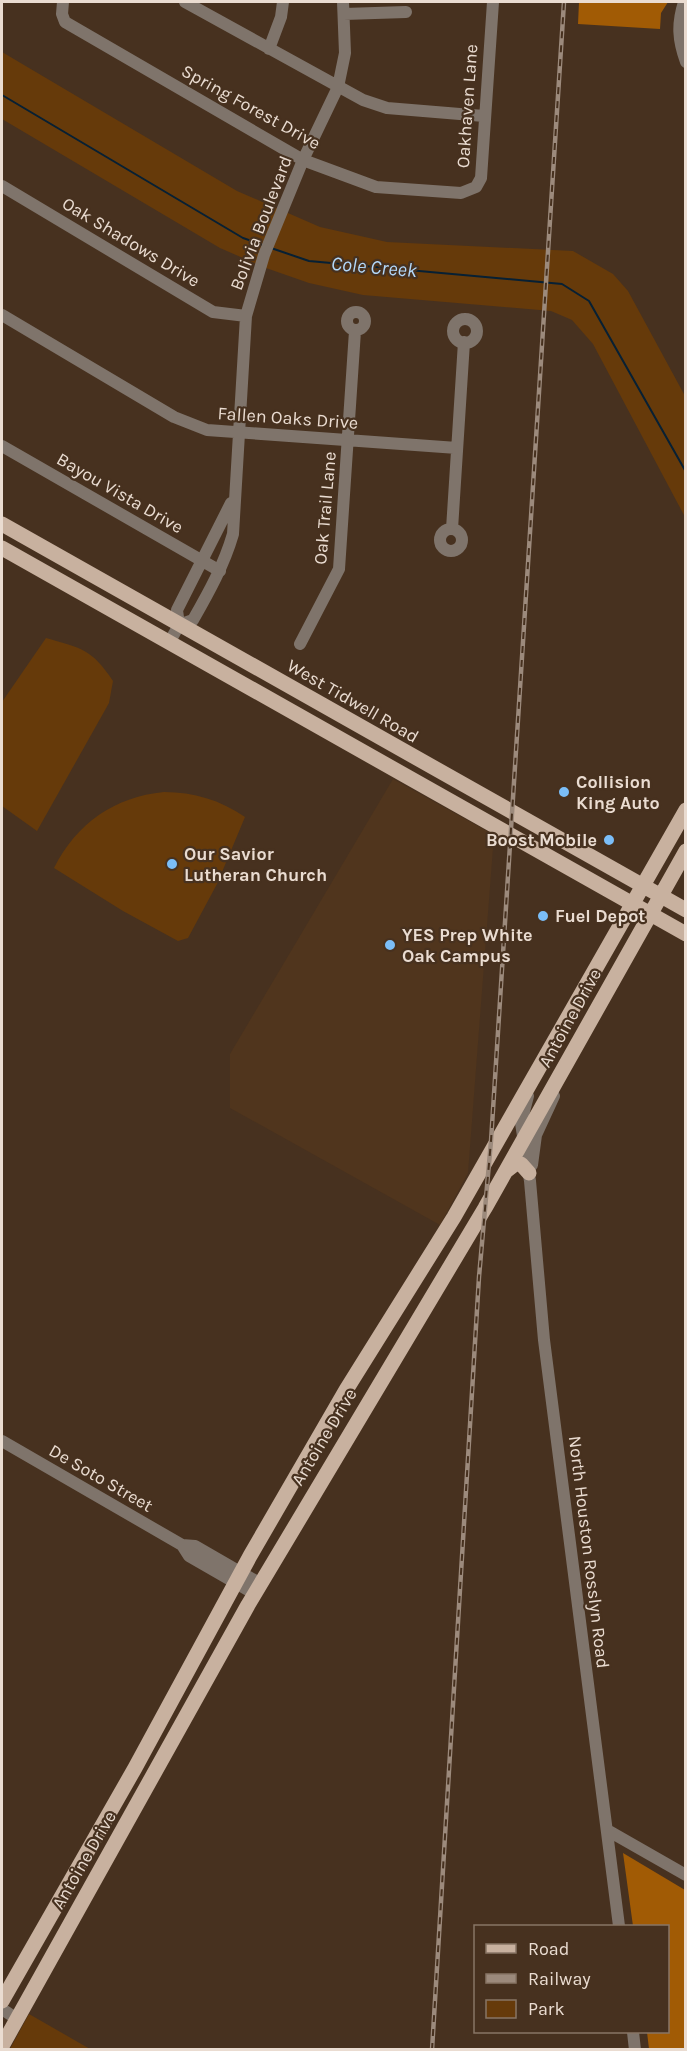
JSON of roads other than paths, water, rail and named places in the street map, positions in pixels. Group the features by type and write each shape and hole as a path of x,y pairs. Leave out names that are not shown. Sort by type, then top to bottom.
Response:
{"main road":[{"name":"West Tidwell Road","path":"2,524 686,910"},
{"path":"2,548 686,934"},
{"path":"36,568 47,550"},
{"path":"299,716 309,698"},
{"path":"407,777 417,760"},
{"name":"Antoine Drive","path":"2,2001 135,1768 238,1578 346,1390 454,1217 686,810"},
{"path":"532,847 541,828"},
{"name":"Antoine Drive","path":"2,2046 258,1589 506,1170 686,851"},
{"path":"561,1027 580,1040"},
{"path":"506,1170 515,1164 520,1164 530,1177"}],"street":[{"name":"Spring Forest Drive","path":"63,2 62,14 65,22 303,160 376,187 452,192"},
{"path":"185,2 338,87 387,108 484,116"},
{"path":"269,49 281,17 283,2"},
{"name":"Oakhaven Lane","path":"452,192 469,192 476,187 481,178 493,2"},
{"path":"684,2 678,22 679,42 686,62"},
{"name":"Bolivia Boulevard","path":"179,625 193,620 220,571 233,534 233,499 246,316 264,255 303,160 338,87 345,53 344,8"},
{"path":"344,8 405,12"},
{"name":"Oak Shadows Drive","path":"2,186 213,312 246,316"},
{"name":"Fallen Oaks Drive","path":"2,315 174,417 207,430 457,448"},
{"name":"Oak Trail Lane","path":"300,644 339,569 355,331"},
{"path":"452,529 464,342"},
{"name":"Bayou Vista Drive","path":"2,447 220,571"},
{"name":"Bolivia Boulevard","path":"169,643 179,625 177,610 233,499"},
{"name":"North Houston Rosslyn Road","path":"530,1177 536,1135 550,1108 565,1067"},
{"name":"North Houston Rosslyn Road","path":"535,1072 521,1123 530,1177 546,1362 619,1925"},
{"name":"De Soto Street","path":"2,1442 182,1545 195,1546 238,1578 258,1589"},
{"path":"607,1830 686,1875"},
{"path":"2,2008 17,2019"},
{"path":"633,2033 635,2049"}],"waterway":[{"name":"Cole Creek","path":"2,95 243,238 263,245"},
{"name":"Cole Creek","path":"271,248 309,261 562,284 589,301 686,472"}],"railway":[{"path":"432,2050 479,1277 491,1141 564,2"}],"place":[{"name":"Collision King Auto","path":"564,792"},
{"name":"Boost Mobile","path":"609,840"},
{"name":"Our Savior Lutheran Church","path":"172,864"},
{"name":"Fuel Depot","path":"543,916"},
{"name":"YES Prep White Oak Campus","path":"390,945"}]}
